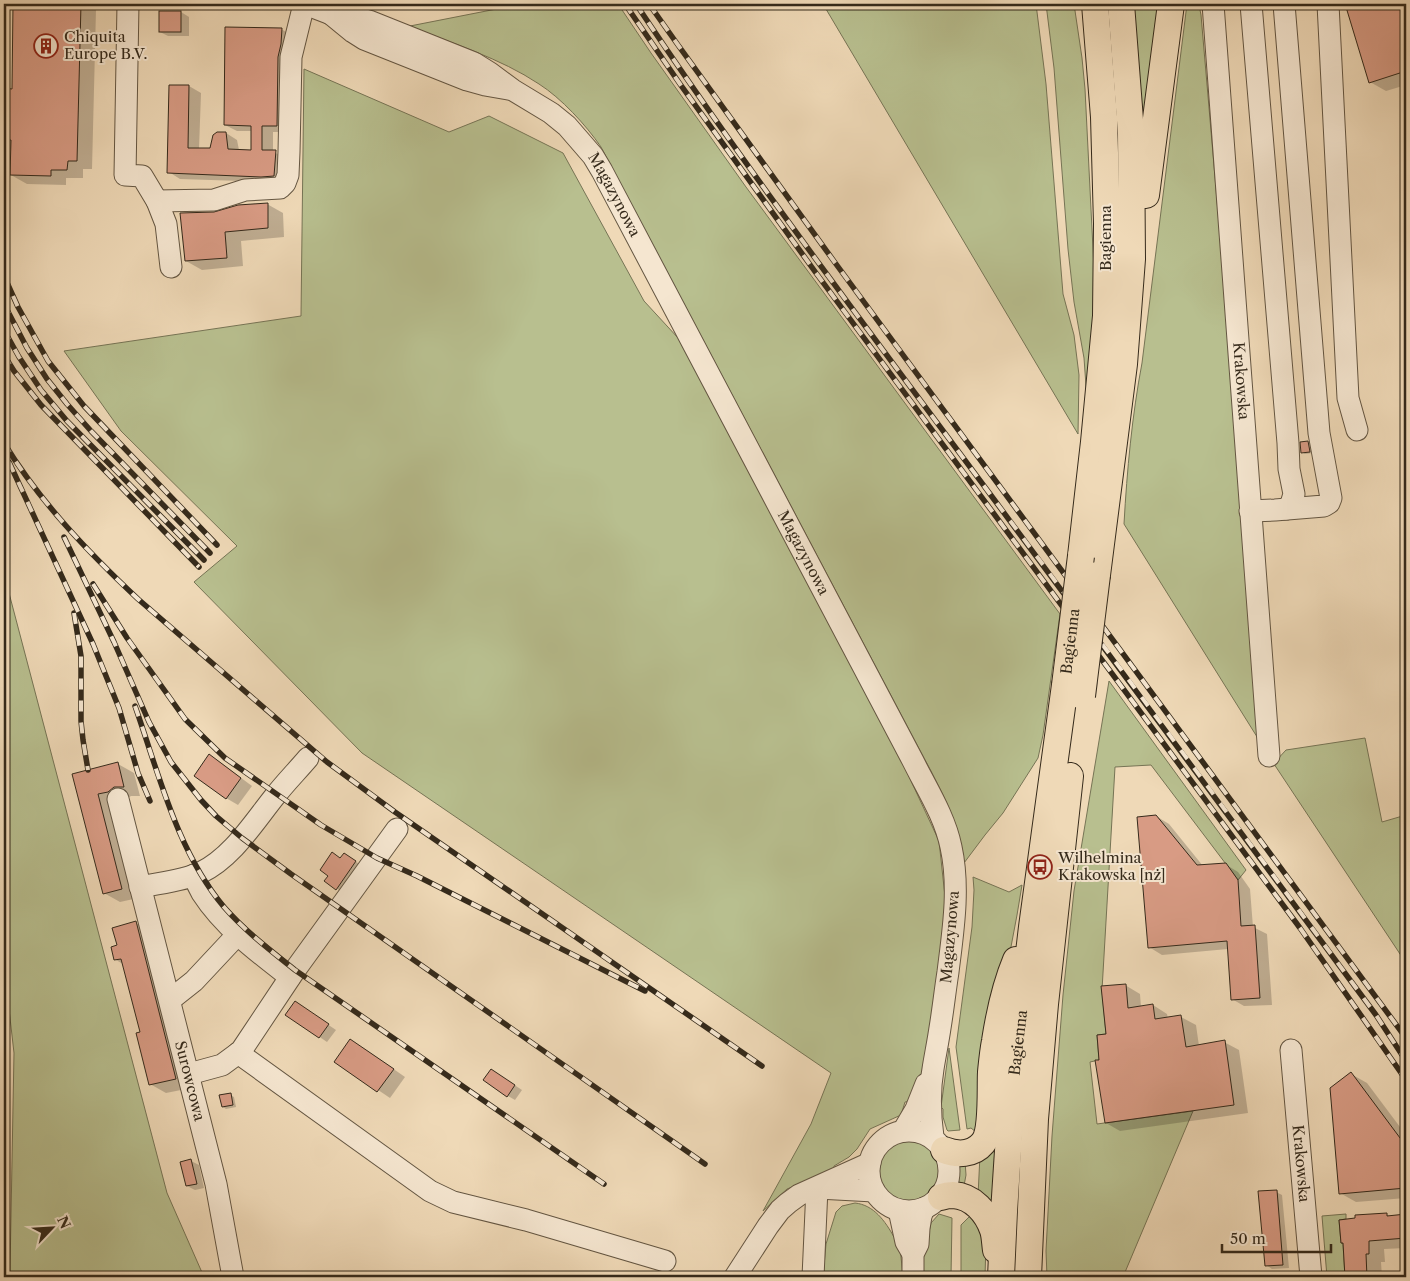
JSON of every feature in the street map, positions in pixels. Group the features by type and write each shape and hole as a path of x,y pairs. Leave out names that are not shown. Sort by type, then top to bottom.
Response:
{"main road":[{"path":"1079,4 1104,116"},
{"name":"Bagienna","path":"1000,1277 1011,1105 1032,928 1073,691 1097,575 1085,522 1106,316 1104,116 1095,4"},
{"name":"Bagienna","path":"1028,1277 1035,1119 1045,1004 1068,792 1073,691 1091,551 1106,504 1124,364 1132,258 1131,132 1121,4"},
{"path":"1132,258 1143,220 1171,4"},
{"path":"938,1144 958,1153 971,1152 983,1143 986,1137 989,1120 991,1069 1004,999 1022,945 1032,928"},
{"path":"932,1202 953,1195 967,1198 976,1204 994,1232 1000,1277"}],"street":[{"path":"128,4 125,175 142,176 157,201 166,224 171,267"},
{"path":"157,201 214,200 245,190 280,188 286,183 289,152 291,57 307,4"},
{"name":"Magazynowa","path":"307,4 339,12 352,32 364,39 467,80 513,90 556,117 594,156 751,452 941,816 947,832 952,849 955,905 952,943 930,1100 930,1121 938,1144"},
{"name":"Krakowska","path":"1213,4 1269,756"},
{"path":"1251,4 1289,470 1294,494 1286,509"},
{"path":"1250,511 1324,506 1330,502 1331,498 1319,432 1284,4"},
{"path":"1328,4 1348,398 1357,430"},
{"path":"140,887 201,873 224,857 308,758"},
{"name":"Surowcowa","path":"118,799 216,1184 233,1277"},
{"path":"189,1074 222,1064 241,1051 290,977 397,829"},
{"path":"194,875 201,892 221,917 254,950 290,977"},
{"path":"170,1000 194,981 238,934"},
{"name":"Krakowska","path":"1291,1050 1311,1277"},
{"path":"238,1053 430,1191 453,1202 526,1220 665,1261"},
{"name":"Magazynowa","path":"903,1131 916,1109 933,1070"},
{"path":"913,1254 918,1244 921,1216 946,1188 950,1174 948,1159 938,1144 918,1132 903,1131 885,1139 878,1145 870,1163 870,1177 874,1191 885,1203 900,1210 908,1211 932,1202"},
{"path":"736,1277 780,1210 799,1196 870,1163"},
{"path":"818,1188 874,1191"},
{"path":"813,1276 818,1188"},
{"path":"900,1210 906,1242 913,1254 914,1277"}],"green space":[{"path":"522,4 618,4 746,187 1060,614 1038,758 1003,813 964,863 960,838 947,804 931,771 601,147 573,113 539,84 508,66 410,26"},
{"path":"823,4 1036,4 1046,84 1063,294 1074,335 1079,375 1078,434"},
{"path":"1046,4 1074,4 1082,58 1095,289 1087,400 1084,358 1074,302 1068,249 1054,68"},
{"path":"1130,4 1163,4 1145,141"},
{"path":"1187,4 1197,5 1201,15 1225,293 1274,763 1286,750 1365,738 1382,822 1406,815 1406,963 1274,764 1124,524 1128,463"},
{"path":"304,69 449,132 489,116 563,153 644,301 679,339 905,768 939,841 946,906 933,1024 921,1076 911,1101 905,1102 901,1115 870,1129 857,1149 849,1157 834,1166 834,1170 787,1189 763,1211 811,1124 831,1073 362,753 194,582 237,546 121,431 64,351 301,316"},
{"path":"4,574 167,1193 204,1277 24,1277 10,1271 14,1053 4,965"},
{"path":"1109,681 1246,870 1238,880 1151,765 1115,767 1102,990 1106,1034 1097,1035 1099,1060 1090,1062 1097,1124 1193,1111 1123,1277 1047,1277 1046,1251 1052,1136 1063,995 1074,891"},
{"path":"973,877 1009,892 1022,885 976,1132 971,1128 967,1129 956,1047 972,927"},
{"path":"949,1048 960,1130 948,1131 941,1107"},
{"path":"996,1123 995,1213 978,1196 980,1155"},
{"path":"909,1139 921,1141 931,1148 938,1158 940,1170 938,1182 931,1192 921,1199 909,1201 897,1199 887,1192 880,1182 878,1170 880,1158 887,1148 897,1141"},
{"path":"956,1161 965,1161 966,1175 963,1191 953,1188 956,1175"},
{"path":"855,1203 862,1204 873,1210 887,1225 894,1237 899,1237 903,1277 823,1277 826,1244 836,1212 842,1206"},
{"path":"973,1209 986,1242 985,1277 961,1277 961,1225 970,1216"},
{"path":"939,1214 952,1218 951,1277 922,1277 924,1233 929,1232 931,1223"},
{"path":"1346,1214 1346,1219 1339,1220 1341,1243 1343,1243 1345,1277 1327,1277 1322,1216"}],"building":[{"name":"Chiquita Europe B.V.","path":"13,4 81,4 77,161 68,161 67,170 51,170 51,176 10,175 11,140 4,140 4,88 12,89"},
{"path":"1358,4 1406,4 1406,71 1369,83 1346,7"},
{"path":"159,11 181,11 181,32 159,32"},
{"path":"225,27 282,28 278,57 277,126 262,126 262,150 276,150 274,176 167,173 169,85 189,85 188,148 210,148 213,135 217,132 226,132 228,149 251,150 251,126 224,125"},
{"path":"268,203 268,228 225,232 227,258 185,261 180,213 214,212 238,205"},
{"path":"1308,441 1310,452 1301,453 1300,442"},
{"path":"209,754 241,778 226,799 194,776"},
{"path":"118,762 124,787 114,787 108,792 98,794 122,889 103,894 72,774"},
{"path":"1156,815 1197,865 1226,863 1238,880 1241,926 1255,925 1260,998 1231,1000 1227,941 1148,948 1137,817"},
{"path":"332,852 340,858 344,853 356,861 336,890 324,881 328,876 320,870"},
{"path":"136,921 176,1079 149,1085 136,1033 140,1032 121,959 114,960 111,947 117,945 112,928"},
{"path":"1126,984 1128,1008 1153,1004 1155,1019 1181,1015 1186,1047 1225,1040 1234,1105 1105,1123 1095,1060 1099,1060 1097,1035 1106,1034 1101,986"},
{"path":"295,1001 329,1024 319,1038 285,1015"},
{"path":"350,1039 394,1069 377,1092 334,1062"},
{"path":"491,1069 515,1085 507,1097 483,1080"},
{"path":"1351,1072 1406,1146 1406,1188 1339,1194 1330,1088"},
{"path":"231,1093 233,1105 222,1107 219,1095"},
{"path":"191,1159 197,1184 186,1186 180,1162"},
{"path":"1277,1190 1283,1265 1265,1266 1258,1191"},
{"path":"1387,1213 1387,1216 1406,1214 1406,1238 1369,1241 1369,1254 1366,1254 1367,1277 1345,1277 1343,1243 1341,1243 1339,1220 1355,1218 1355,1215"}],"railway":[{"path":"625,4 816,273 1300,928 1406,1080"},
{"path":"636,4 678,67 810,251 1376,1015 1406,1061"},
{"path":"649,4 836,264 1406,1038"},
{"path":"4,276 18,307 48,361 84,406 217,545"},
{"path":"4,304 27,348 47,379 67,404 210,553"},
{"path":"4,330 41,390 67,421 204,560"},
{"path":"4,355 41,405 199,567"},
{"path":"4,443 49,506 83,545 119,581 327,762 395,812 762,1066"},
{"path":"9,462 93,644 119,708 138,773 150,801"},
{"path":"64,537 114,642 149,722 171,762 216,816 291,874 705,1164"},
{"path":"93,584 127,638 185,719 225,758 321,825 377,858 417,876 645,991"},
{"path":"74,613 81,656 81,721 88,770"},
{"path":"135,706 161,785 182,837 208,885 232,916 295,970 604,1184"}],"place":[{"name":"Chiquita Europe B.V.","path":"46,46"},
{"name":"Wilhelmina Krakowska [nż]","path":"1040,867"}]}
